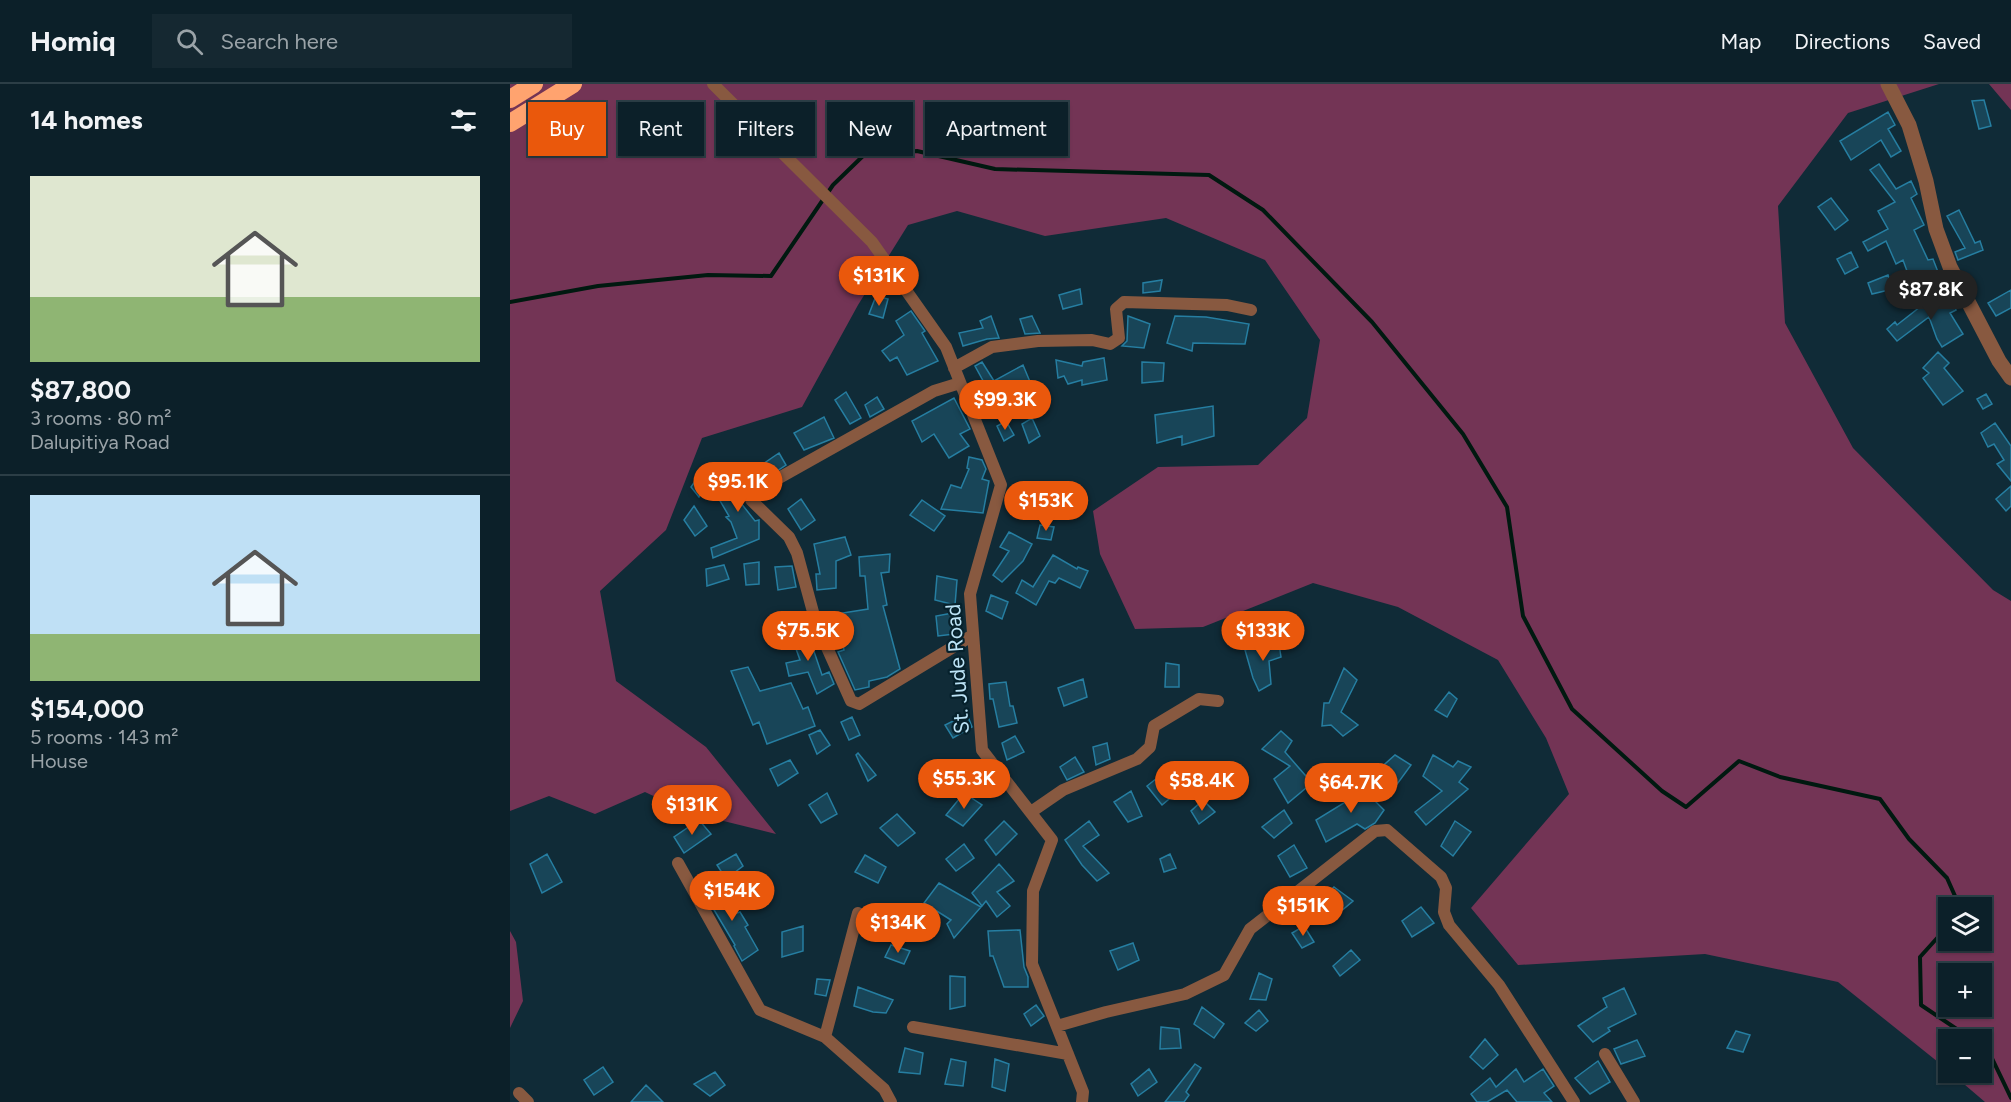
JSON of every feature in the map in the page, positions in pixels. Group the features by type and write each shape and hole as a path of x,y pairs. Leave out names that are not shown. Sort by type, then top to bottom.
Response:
{"highway":[{"path":"510,99 534,84"},
{"path":"510,123 573,84"}],"street":[{"name":"St. Jude Road","path":"713,84 872,242 946,347 1001,486 970,594 982,750 1052,840 1033,891 1032,964 1083,1092 1082,1102"},
{"path":"1888,84 1912,135 1926,182 1936,229 1950,267 1999,362 2011,378"},
{"path":"954,368 992,347 1038,341 1070,340 1092,340 1110,344 1119,338 1116,309 1124,302 1227,305 1251,310"},
{"path":"779,478 934,391 960,383"},
{"path":"751,500 789,537 797,553 816,623 851,701 859,704 973,635"},
{"path":"1031,812 1063,790 1137,759 1150,747 1154,726 1199,699 1218,701"},
{"path":"1057,1026 1185,994 1224,975 1250,929 1375,831 1386,830 1441,877 1446,888 1444,912 1449,925 1499,985 1575,1102"},
{"path":"678,863 760,1010 825,1037 884,1089 891,1102"},
{"path":"825,1037 858,913"},
{"path":"912,1027 1068,1054"},
{"path":"1605,1053 1634,1102"}],"shaded area":[{"path":"510,84 1939,84 1848,113 1778,206 1785,323 1853,448 1993,590 2011,601 2011,1102 1985,1102 1963,1083 1992,1083 1992,1029 1938,1029 1938,1062 1838,982 1705,954 1518,965 1471,908 1569,794 1546,738 1498,660 1398,607 1313,583 1203,627 1135,629 1100,554 1093,511 1158,467 1258,465 1307,418 1320,340 1265,260 1166,218 1045,236 957,211 908,225 858,305 802,407 702,438 666,530 600,591 616,681 706,747 776,834 687,812 645,792 595,814 549,796 510,811"},
{"path":"1989,84 2011,84 2011,110"},
{"path":"510,931 516,942 523,1001 510,1028"}],"building":[{"path":"1984,100 1991,126 1979,129 1972,101"},
{"path":"1888,112 1895,125 1888,129 1901,151 1891,157 1881,140 1851,160 1840,141"},
{"path":"1879,164 1896,189 1911,181 1917,194 1911,198 1924,225 1914,230 1928,260 1933,259 1938,272 1911,282 1903,260 1896,264 1886,241 1868,251 1863,242 1888,229 1878,211 1895,202 1870,170"},
{"path":"1831,198 1848,220 1835,230 1818,207"},
{"path":"1959,210 1975,243 1980,241 1983,250 1958,260 1955,252 1965,248 1947,216"},
{"path":"1851,252 1858,267 1845,274 1837,259"},
{"path":"1888,275 1893,289 1872,294 1868,283"},
{"path":"1162,280 1160,291 1143,293 1143,283"},
{"path":"1080,289 1082,304 1063,309 1059,295"},
{"path":"2011,290 2011,308 1996,316 1988,303"},
{"path":"1951,295 1956,310 1950,313 1963,334 1942,347 1929,317 1897,341 1887,329 1895,322 1897,325 1929,300 1931,304"},
{"path":"876,296 888,299 883,318 869,314"},
{"path":"911,311 925,331 922,333 938,361 907,375 897,357 890,361 882,351 904,335 896,321"},
{"path":"991,316 999,338 963,346 959,333 983,328 980,321"},
{"path":"1032,316 1040,333 1025,334 1020,319"},
{"path":"1128,316 1150,324 1144,348 1122,346 1127,341"},
{"path":"1175,316 1206,317 1249,324 1245,344 1193,343 1192,351 1167,343"},
{"path":"1938,352 1949,363 1944,368 1963,391 1943,405 1923,378 1929,373 1923,368"},
{"path":"1104,358 1107,380 1082,385 1082,380 1068,384 1064,376 1058,378 1056,360 1082,366 1083,362"},
{"path":"982,362 994,381 1023,365 1033,389 1011,398 1008,387 992,397 975,366"},
{"path":"1142,362 1164,363 1163,381 1142,383"},
{"path":"846,392 861,418 850,424 835,400"},
{"path":"1986,394 1992,404 1983,409 1977,399"},
{"path":"877,397 884,409 870,417 865,405"},
{"path":"954,398 970,429 960,434 969,446 949,458 934,434 922,442 912,421"},
{"path":"1213,406 1214,436 1182,445 1182,436 1157,443 1155,415"},
{"path":"824,417 834,438 804,450 794,433"},
{"path":"1032,418 1040,436 1029,443 1022,424"},
{"path":"1006,421 1014,435 1004,441 997,426"},
{"path":"1995,423 2011,446 2011,481 1997,464 2004,460 1994,444 1988,447 1981,433"},
{"path":"779,453 786,465 771,475 763,464"},
{"path":"969,457 982,460 986,469 982,479 989,481 983,513 941,509 951,485 961,488 969,469 967,468"},
{"path":"765,476 768,485 737,494 739,497 737,498 755,521 759,520 759,539 713,558 711,548 737,538 731,522 726,517 729,516 713,489 727,478 730,482"},
{"path":"698,477 708,484 699,497 691,487"},
{"path":"2011,486 2011,506 2006,511 1996,499"},
{"path":"1033,491 1038,508 1020,511 1019,493"},
{"path":"801,499 815,520 801,530 788,509"},
{"path":"922,500 945,516 934,531 910,515"},
{"path":"694,506 707,526 695,536 684,520"},
{"path":"1040,525 1054,527 1051,540 1037,538"},
{"path":"1009,532 1032,544 1023,561 1002,582 993,575 1009,551 1000,547"},
{"path":"845,537 851,555 836,561 836,588 817,590 816,574 820,574 814,544"},
{"path":"890,554 889,572 881,573 887,605 883,606 900,669 887,677 869,681 869,687 855,690 838,652 844,650 836,614 868,609 865,576 860,576 859,557"},
{"path":"1053,555 1077,569 1078,567 1088,571 1080,588 1059,578 1055,583 1049,581 1036,605 1016,593 1022,580 1033,587"},
{"path":"759,562 759,584 746,585 744,564"},
{"path":"724,565 729,579 707,586 706,569"},
{"path":"792,566 796,587 778,590 775,567"},
{"path":"937,576 957,580 955,605 935,600"},
{"path":"991,595 1008,602 1002,619 986,611"},
{"path":"953,613 954,634 938,636 936,616"},
{"path":"806,628 822,675 829,672 834,684 817,694 808,672 789,676 786,663 800,660 791,635"},
{"path":"1278,638 1281,657 1269,661 1271,684 1259,691 1245,650"},
{"path":"1166,663 1179,665 1179,687 1165,687"},
{"path":"748,667 760,691 791,683 803,709 808,707 815,726 767,744 759,722 753,725 731,671"},
{"path":"1344,668 1357,680 1341,712 1358,725 1343,736 1331,725 1322,726 1324,703 1329,703"},
{"path":"1083,679 1087,697 1064,706 1058,688"},
{"path":"1006,682 1010,706 1013,706 1017,723 999,727 993,699 990,699 989,684"},
{"path":"1449,692 1457,699 1447,717 1435,710"},
{"path":"967,714 972,727 953,738 945,725"},
{"path":"852,717 860,735 849,740 841,722"},
{"path":"820,730 830,745 817,754 809,735"},
{"path":"1281,731 1292,741 1285,752 1312,783 1288,803 1274,779 1290,766 1262,749"},
{"path":"1015,736 1024,752 1007,760 1002,743"},
{"path":"1107,743 1110,759 1096,765 1093,747"},
{"path":"858,753 876,775 868,781 856,755"},
{"path":"1395,755 1411,765 1395,787 1377,771"},
{"path":"1433,755 1453,767 1458,761 1471,767 1459,782 1468,789 1426,825 1415,812 1442,791 1423,776"},
{"path":"1075,757 1084,772 1067,780 1060,767"},
{"path":"790,760 798,773 778,786 770,769"},
{"path":"1339,772 1351,777 1343,795 1329,791"},
{"path":"1162,774 1175,794 1162,805 1147,786"},
{"path":"1365,782 1373,786 1368,794 1384,810 1375,823 1365,829 1357,824 1326,842 1316,820 1352,798 1349,797"},
{"path":"1131,791 1142,816 1128,822 1114,802"},
{"path":"827,793 837,814 821,823 809,805"},
{"path":"964,793 982,805 963,826 946,815"},
{"path":"1203,800 1215,812 1199,824 1191,811"},
{"path":"1284,810 1292,823 1274,838 1262,827"},
{"path":"897,814 915,833 898,846 880,828"},
{"path":"699,820 711,834 684,853 674,837"},
{"path":"1004,821 1017,834 996,855 985,840"},
{"path":"1089,821 1099,835 1083,846 1109,873 1097,881 1082,865 1065,840"},
{"path":"1455,821 1471,832 1453,856 1441,846"},
{"path":"964,844 974,858 956,871 946,859"},
{"path":"1294,845 1307,868 1290,877 1278,856"},
{"path":"547,854 562,882 542,893 530,864"},
{"path":"736,854 743,866 726,879 717,865"},
{"path":"1170,854 1176,868 1164,872 1160,859"},
{"path":"865,855 886,867 878,883 855,872"},
{"path":"999,864 1014,881 997,892 1010,906 997,917 986,901 982,906 972,893"},
{"path":"939,883 981,907 954,938 947,924 951,920 924,903"},
{"path":"719,885 737,913 740,912 748,925 745,927 758,950 742,961 704,893"},
{"path":"1334,887 1353,901 1333,918 1318,902"},
{"path":"1421,907 1434,923 1412,937 1402,921"},
{"path":"803,926 803,951 782,957 782,932"},
{"path":"1304,926 1314,942 1302,948 1292,933"},
{"path":"1020,930 1028,987 1004,987 993,956 990,956 988,931"},
{"path":"1133,943 1139,960 1118,970 1110,951"},
{"path":"891,945 910,951 904,964 885,957"},
{"path":"1351,950 1360,960 1340,976 1333,966"},
{"path":"1259,973 1272,979 1266,1000 1250,999"},
{"path":"950,976 965,977 965,1006 950,1009"},
{"path":"817,979 830,980 826,996 815,994"},
{"path":"858,987 893,1000 886,1013 873,1012 854,1006"},
{"path":"1624,988 1636,1014 1608,1028 1610,1031 1593,1042 1578,1026 1607,1007 1603,998"},
{"path":"1036,1005 1044,1016 1031,1026 1024,1014"},
{"path":"1202,1007 1224,1024 1214,1038 1194,1024"},
{"path":"1259,1010 1268,1021 1256,1031 1245,1023"},
{"path":"1161,1027 1179,1029 1181,1048 1160,1049"},
{"path":"1736,1031 1750,1035 1743,1052 1727,1048"},
{"path":"1485,1039 1498,1055 1483,1069 1470,1057"},
{"path":"1637,1040 1645,1056 1621,1064 1614,1049"},
{"path":"905,1048 923,1053 920,1074 899,1072"},
{"path":"951,1059 966,1062 963,1086 945,1084"},
{"path":"995,1059 1009,1064 1005,1091 992,1087"},
{"path":"1598,1061 1610,1082 1590,1094 1575,1078"},
{"path":"1195,1064 1201,1068 1186,1092 1189,1095 1184,1102 1165,1102"},
{"path":"603,1067 613,1082 594,1095 584,1080"},
{"path":"1149,1069 1157,1082 1138,1096 1131,1084"},
{"path":"1516,1069 1524,1082 1543,1069 1554,1086 1544,1093 1552,1102 1517,1102 1507,1090 1487,1102 1477,1102 1471,1094 1490,1078 1496,1087"},
{"path":"715,1072 725,1085 710,1096 694,1084"},
{"path":"646,1085 663,1102 631,1102"}],"waterway":[{"path":"510,302 598,286 708,275 771,276 833,185 864,155 917,151 995,169 1209,175 1263,210 1372,322 1463,434 1507,507 1523,616 1572,709 1662,791 1686,807 1739,761 1780,777 1880,799 1909,839 1947,878 1955,897"},
{"path":"1938,937 1920,957 1921,1005 1957,1029"},
{"path":"1992,1058 2011,1098"}]}
